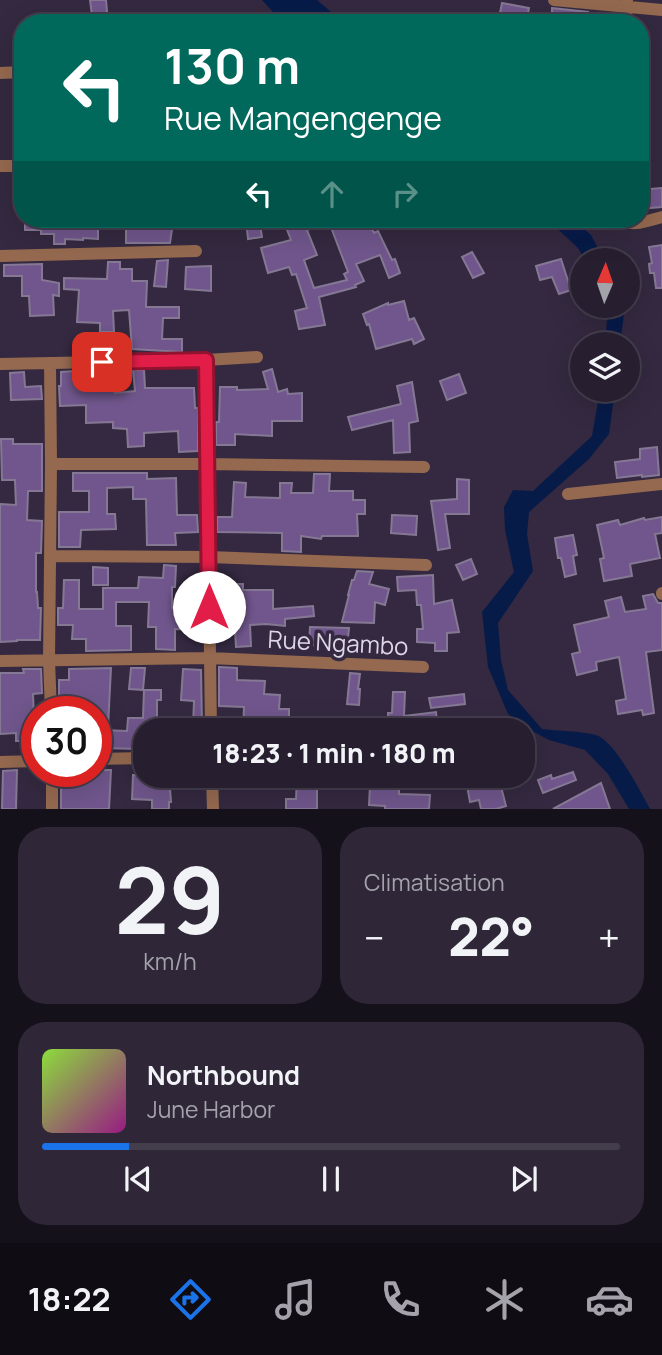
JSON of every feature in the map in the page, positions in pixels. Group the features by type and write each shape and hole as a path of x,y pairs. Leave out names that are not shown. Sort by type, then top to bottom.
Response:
{"street":[{"path":"554,0 627,3 662,10"},
{"path":"0,256 197,251"},
{"path":"0,365 257,357"},
{"path":"206,360 211,718"},
{"path":"50,363 50,696"},
{"path":"51,464 424,467"},
{"path":"568,494 662,484"},
{"path":"50,556 209,557 426,565"},
{"name":"Rue Ngambo","path":"0,661 209,658 423,667"},
{"path":"112,759 133,758"},
{"path":"0,762 21,761"},
{"path":"52,787 52,809"},
{"path":"212,788 213,809"}],"water":[{"path":"262,0 317,0 333,14 275,14"},
{"path":"557,228 583,228 591,235 598,248 578,248"},
{"path":"607,318 623,318 622,332 606,332"},
{"path":"598,402 613,402 609,434 589,459 529,512 527,534 533,571 498,623 501,660 508,690 532,718 514,718 508,714 488,667 482,612 514,572 505,530 504,507 513,490 533,491 592,436"},
{"path":"535,721 542,729 590,734 603,739 626,768 650,809 629,809 608,774 585,750 549,740 535,733"}],"building":[{"path":"90,0 106,0 107,14 92,14"},
{"path":"502,3 529,8 528,14 500,14"},
{"path":"552,8 588,12 588,14 552,14"},
{"path":"649,178 650,189 662,188 662,207 649,208"},
{"path":"98,228 98,239 65,239 65,244 54,244 54,234 41,234 41,230 25,230"},
{"path":"126,228 172,229 170,243 126,243"},
{"path":"247,228 260,228 262,237 248,239"},
{"path":"286,228 312,228 307,230 317,255 304,260 314,288 347,280 344,274 348,272 331,228 372,228 374,233 378,231 400,273 389,278 380,255 356,264 364,281 355,285 356,287 319,297 325,325 299,329 295,311 307,308 296,274 292,275 289,267 268,273 261,248 291,240"},
{"path":"662,245 662,288 656,288 654,273 650,273 649,264 652,263 649,247"},
{"path":"472,252 484,273 473,278 462,257"},
{"path":"561,259 570,290 559,294 552,277 540,280 536,266"},
{"path":"168,260 166,287 154,286 157,261"},
{"path":"108,262 120,262 120,269 132,269 132,281 147,281 146,307 179,307 179,318 163,318 162,339 182,339 182,352 132,349 129,310 113,311 114,332 100,332 100,323 77,322 79,290 64,289 64,278 107,279"},
{"path":"42,264 42,280 59,283 59,296 53,295 54,315 30,316 29,296 22,296 22,276 4,276 4,265"},
{"path":"211,266 211,291 185,289 186,267"},
{"path":"404,301 409,320 414,318 424,339 414,344 412,339 376,349 369,324 367,325 363,314 388,303"},
{"path":"272,369 278,392 287,389 288,394 302,393 302,421 272,421 272,436 235,434 235,445 216,445 220,387 237,387 237,390 268,389 263,372"},
{"path":"133,370 144,370 145,388 194,388 195,408 198,408 198,451 179,452 178,431 144,433 144,446 128,447 127,429 113,428 113,422 86,423 86,405 60,406 61,372 114,371 115,393 135,391"},
{"path":"24,372 25,387 41,386 42,399 11,400 10,373"},
{"path":"459,374 466,393 447,400 440,381"},
{"path":"412,382 418,421 409,423 410,452 394,453 393,420 352,430 348,417 401,404 397,386"},
{"path":"1,439 13,439 13,444 42,444 42,491 28,491 27,520 42,521 41,553 36,553 36,592 38,608 41,608 40,640 0,642 0,504 16,505 15,480 2,480"},
{"path":"657,447 659,475 617,478 615,462 640,459 640,449"},
{"path":"73,473 147,473 147,479 176,478 177,515 197,515 198,532 175,533 176,545 147,545 146,499 133,499 133,487 107,488 107,514 115,514 116,529 81,530 80,547 59,547 59,512 89,512 89,491 73,491"},
{"path":"314,474 330,474 329,491 353,491 353,500 365,500 365,514 357,514 358,536 322,536 321,539 301,536 301,552 282,551 282,533 217,532 217,517 232,517 234,482 246,483 245,497 280,498 280,483 292,483 291,493 313,493"},
{"path":"457,479 469,480 469,514 445,514 450,548 438,550 431,501 457,499"},
{"path":"392,515 417,516 416,535 391,533"},
{"path":"662,517 662,533 655,534 660,558 630,564 632,576 604,581 600,559 604,558 597,525 618,520 620,525 644,518"},
{"path":"573,535 577,555 573,556 576,574 565,577 555,538"},
{"path":"471,559 477,574 463,580 456,565"},
{"path":"164,565 176,566 172,608 201,610 200,630 175,629 175,650 156,649 156,627 148,627 149,602 116,602 116,626 131,626 131,650 86,651 86,639 72,639 73,625 58,625 58,608 63,608 64,580 79,580 79,609 103,609 103,588 138,588 139,577 163,578"},
{"path":"93,567 108,568 108,585 93,585"},
{"path":"357,571 373,572 369,584 389,589 385,605 375,602 374,623 342,622 352,580"},
{"path":"433,575 434,604 452,600 459,632 447,633 447,651 435,651 435,643 417,642 417,629 423,629 421,605 417,605 416,590 398,591 397,577"},
{"path":"224,584 243,584 243,590 273,590 273,609 313,606 314,616 285,619 285,626 250,625 251,646 236,647 238,599 224,599"},
{"path":"653,594 658,603 662,603 662,650 646,652 654,713 643,715 642,710 618,714 616,701 626,699 619,657 596,662 597,670 577,675 572,654 580,652 574,625 609,617 605,601 621,597 625,612 646,609 643,596"},
{"path":"310,627 349,628 348,638 325,638 324,646 309,645"},
{"path":"219,667 237,668 237,680 265,681 264,694 280,695 279,709 289,709 289,717 304,718 244,718 244,707 219,706"},
{"path":"111,668 110,696 59,696 59,680 69,680 69,669"},
{"path":"131,668 145,668 143,690 129,689"},
{"path":"23,669 41,669 42,693 21,696 21,741 16,741 16,733 0,734 0,673 24,673"},
{"path":"183,669 201,670 202,718 193,718 194,701 181,700"},
{"path":"350,673 360,674 359,705 347,704"},
{"path":"144,690 161,690 161,700 157,700 157,718 143,718"},
{"path":"393,692 405,692 404,716 436,712 437,718 388,718 388,713 392,713"},
{"path":"464,694 465,704 431,708 429,698"},
{"path":"128,718 133,718 133,749 112,748 112,730 127,731"},
{"path":"17,770 16,809 2,809 3,771"},
{"path":"573,772 576,780 543,793 538,780 551,775 552,779"},
{"path":"133,775 133,788 170,788 169,809 152,809 152,800 132,799"},
{"path":"601,783 610,809 553,809"},
{"path":"61,787 110,787 109,809 61,809"},
{"path":"296,788 317,788 317,809 286,809 286,799 296,799"},
{"path":"370,788 399,788 399,794 430,795 429,809 385,809 385,806 369,805"},
{"path":"467,788 501,788 506,806 481,809 479,800 470,802"}],"route":[{"path":"102,362 206,360 209,607"}]}
